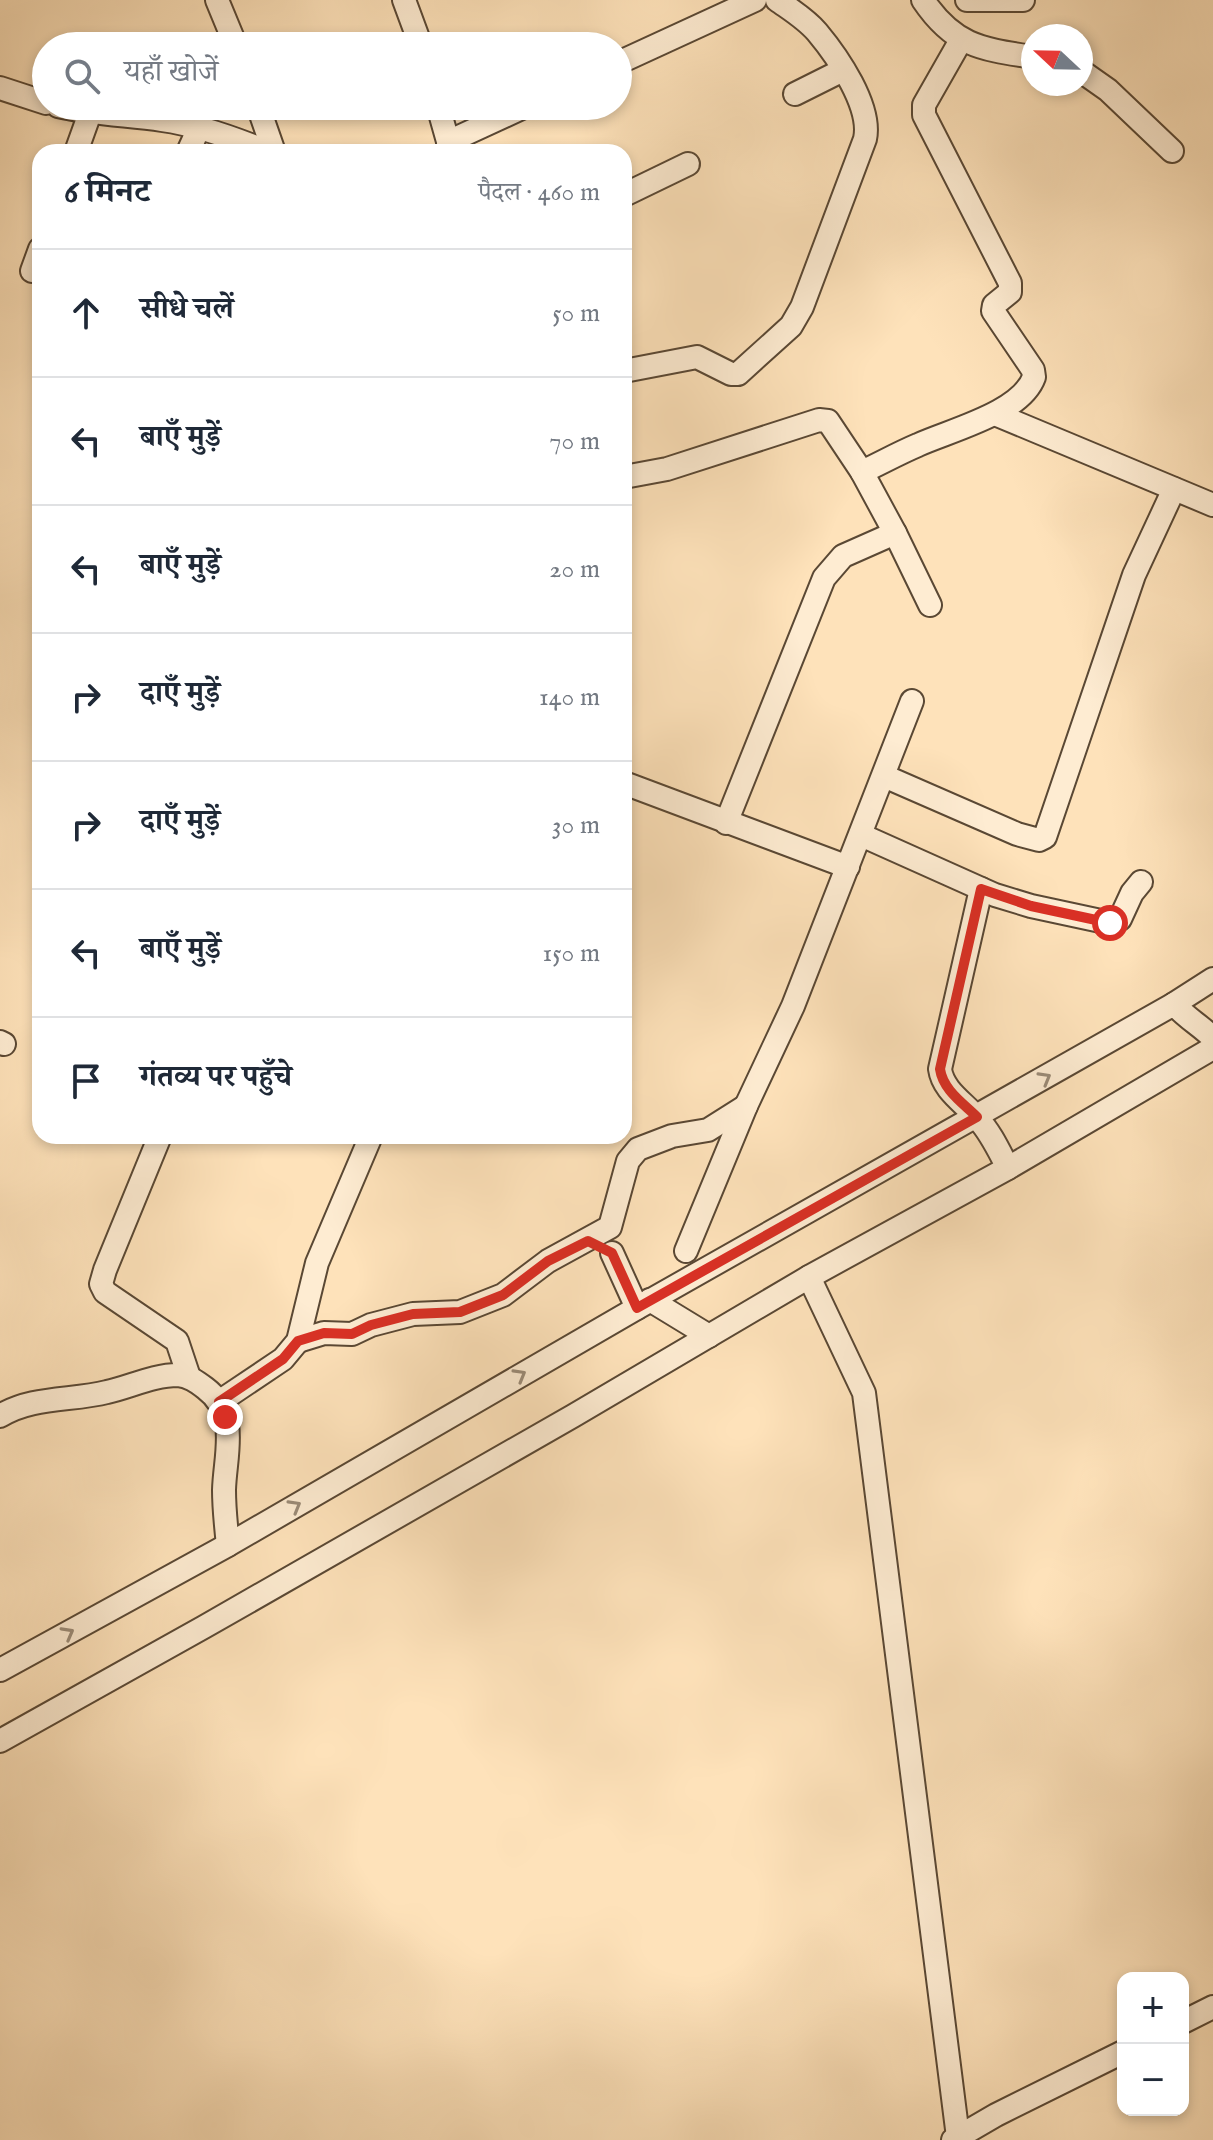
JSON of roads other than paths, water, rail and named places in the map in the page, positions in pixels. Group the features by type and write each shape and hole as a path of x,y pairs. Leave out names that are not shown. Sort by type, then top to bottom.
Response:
{"street":[{"path":"217,0 230,32"},
{"path":"404,0 416,32"},
{"path":"632,57 755,0"},
{"path":"632,369 697,357 731,374 738,374 791,326 816,274 867,129 866,117 843,70 818,33 777,0"},
{"path":"923,0 935,17 961,40 983,49 1021,55"},
{"path":"967,0 1023,0"},
{"path":"862,472 919,444 995,414 1026,390 1034,377 1033,370 996,318 994,305 1010,292 1010,283 924,115 924,105 961,40"},
{"path":"795,94 843,70"},
{"path":"1093,79 1172,151"},
{"path":"0,88 32,98"},
{"path":"79,144 87,120"},
{"path":"161,120 199,128 247,144"},
{"path":"262,120 269,144"},
{"path":"442,120 449,144"},
{"path":"456,144 500,120"},
{"path":"192,144 199,128"},
{"path":"632,191 688,164"},
{"path":"995,414 1213,505"},
{"path":"632,476 667,469 823,420 831,423 862,472 930,605"},
{"path":"884,776 1017,834 1039,840 1045,837 1134,575 1174,489"},
{"path":"726,823 824,578 843,556 895,533"},
{"path":"686,1251 746,1106 793,1006 912,701"},
{"path":"632,786 848,867"},
{"path":"861,835 981,889 1031,906 1113,923 1120,919 1141,882"},
{"path":"981,889 940,1069 941,1077 950,1091 977,1117 1008,1168"},
{"path":"0,1670 228,1545 1213,979"},
{"path":"1174,1004 1187,1019 1213,1038"},
{"path":"0,1741 204,1627 809,1277 1008,1168 1213,1048"},
{"path":"709,1336 644,1304 612,1253 610,1227 628,1161 638,1149 672,1136 708,1130 746,1106"},
{"path":"157,1144 101,1284 105,1292 177,1341 189,1377"},
{"path":"219,1402 283,1359 298,1341 317,1263 368,1144"},
{"path":"298,1341 324,1333 352,1334 371,1325 413,1314 460,1312 503,1295 548,1261 610,1227"},
{"path":"588,1241 612,1253"},
{"path":"809,1277 864,1393 956,2138 1117,2055"},
{"path":"0,1416 20,1406 108,1392 167,1376 189,1377 219,1402 230,1438 224,1491 228,1545"},
{"path":"1189,2019 1213,2007"}]}
